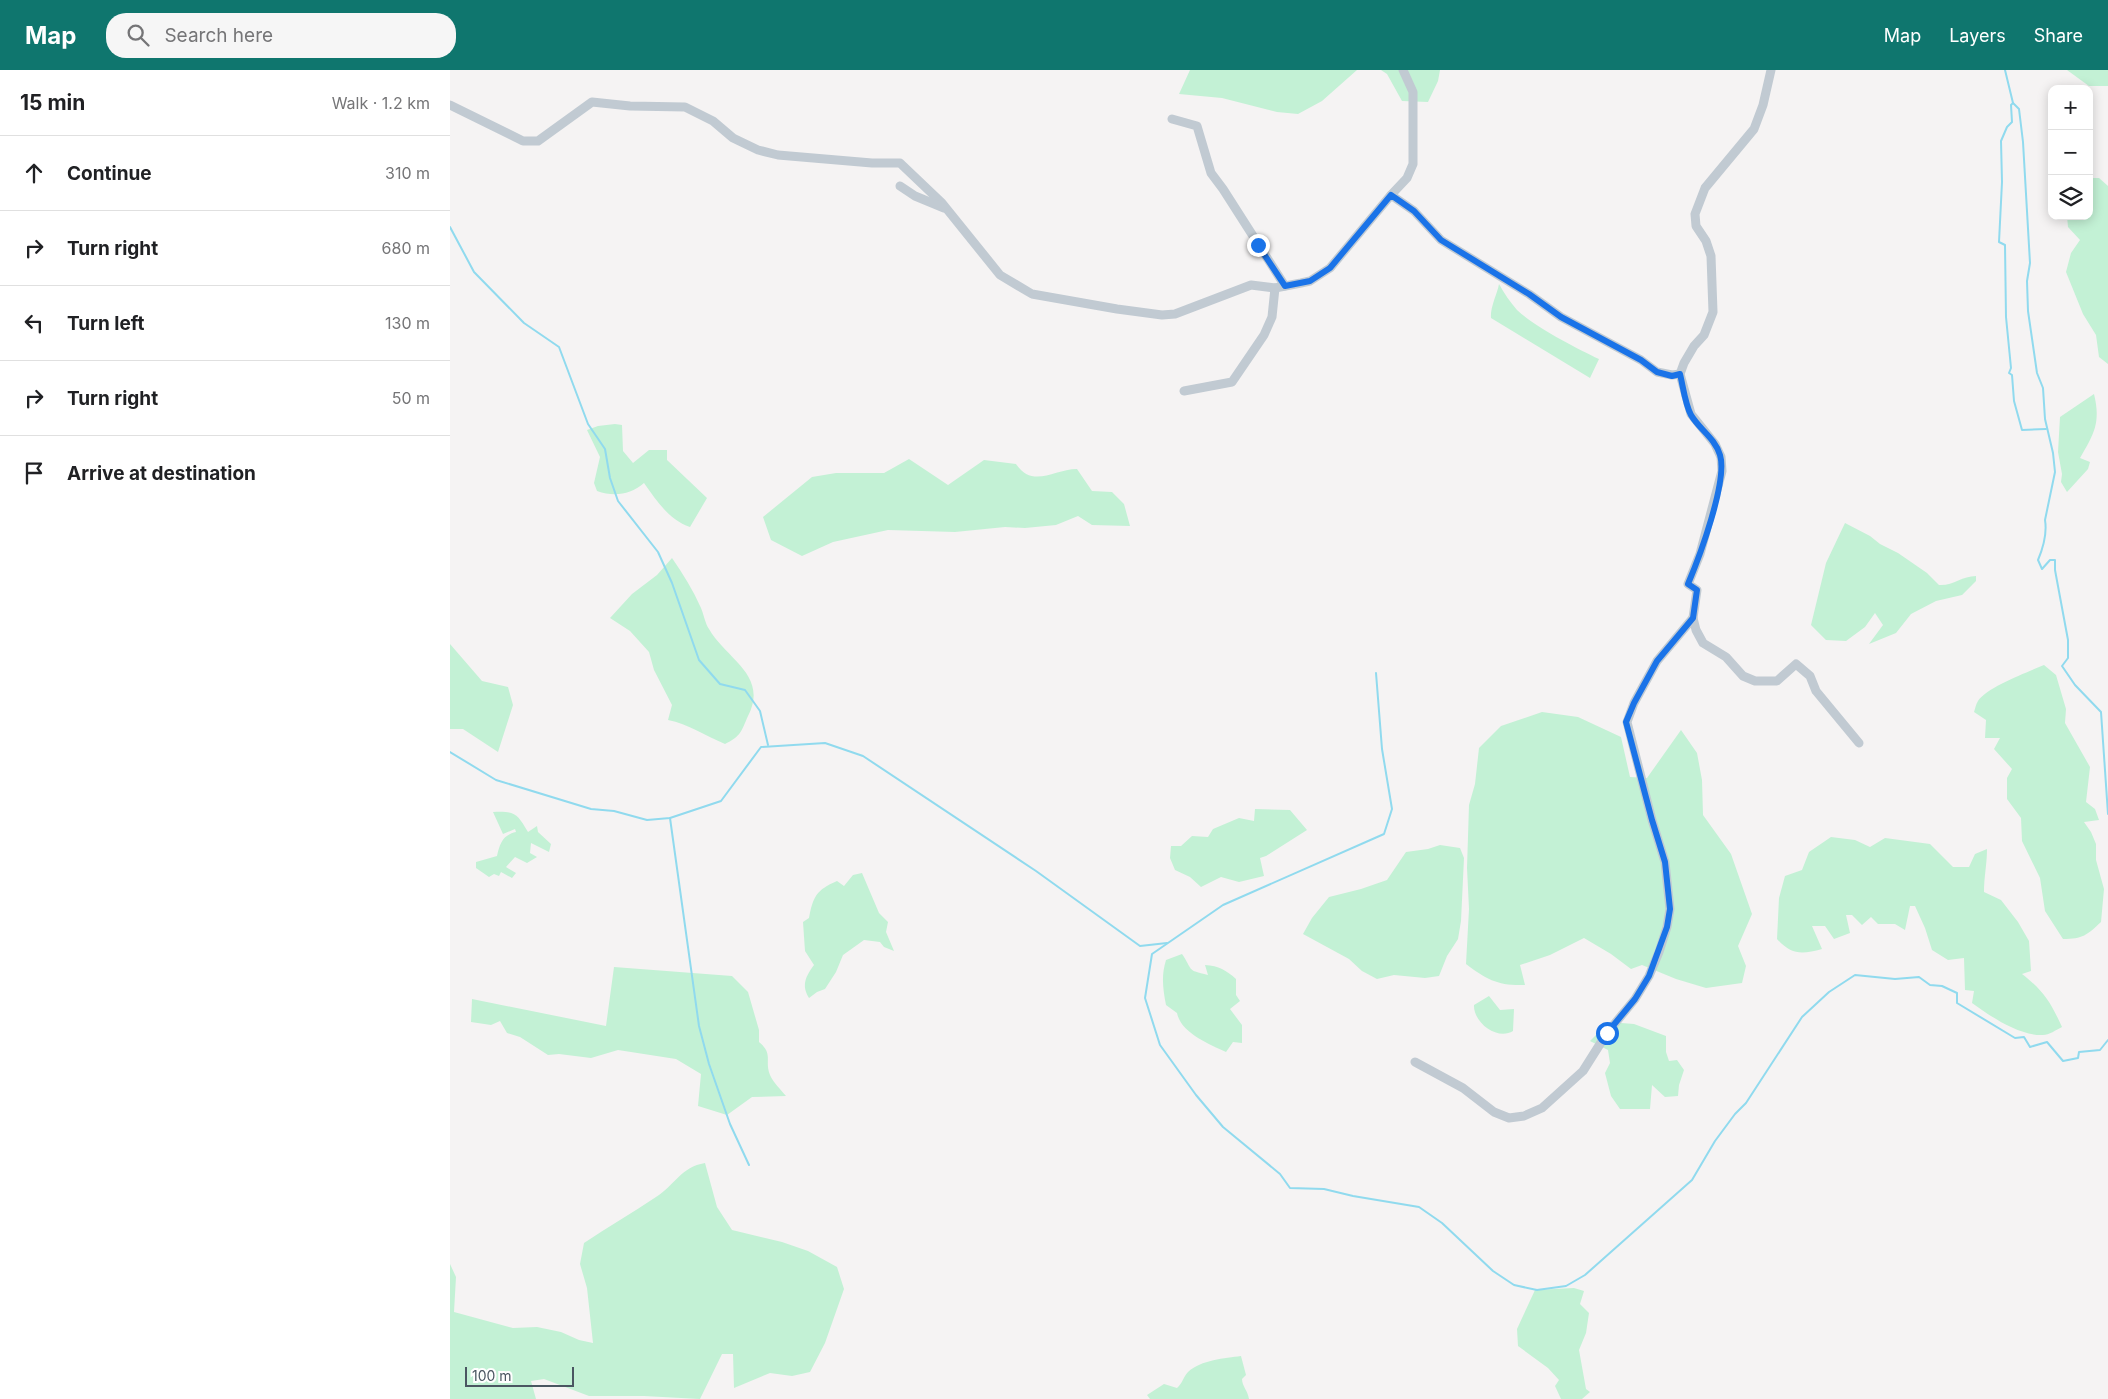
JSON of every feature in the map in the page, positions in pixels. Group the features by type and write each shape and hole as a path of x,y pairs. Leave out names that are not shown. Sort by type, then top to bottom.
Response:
{"street":[{"path":"450,105 507,135 523,141 538,141 592,102 630,106 685,107 714,121 733,138 758,150 778,155 900,164 947,209 1000,275 1032,294 1162,315 1175,314 1251,286 1275,288 1310,281 1330,268 1407,178 1412,164 1413,92 1403,70"},
{"path":"1770,70 1763,106 1754,129 1705,188 1695,214 1696,226 1706,241 1711,256 1713,312 1704,336 1694,346 1680,374 1691,414 1715,444 1721,457 1722,471 1703,545 1688,584 1697,590 1693,618 1696,630 1703,642 1726,657 1743,676 1755,681 1777,681 1796,664 1810,676 1816,691 1859,743"},
{"path":"1172,119 1197,126 1211,173 1224,189 1285,286"},
{"path":"900,186 915,196 947,209"},
{"path":"1391,195 1414,211 1441,240 1529,294 1561,317 1641,360 1657,372 1672,376 1680,374"},
{"path":"1184,391 1232,382 1264,335 1272,317 1275,288"},
{"path":"1415,1062 1463,1088 1494,1112 1509,1118 1524,1116 1542,1108 1583,1071 1607,1033 1635,999 1649,976 1659,952 1667,927 1670,909 1665,862 1626,722 1657,661 1693,618"}],"green space":[{"path":"1190,70 1357,70 1322,101 1298,114 1277,112 1222,98 1179,94"},
{"path":"1381,70 1440,70 1438,81 1428,102 1402,101 1387,74"},
{"path":"2067,70 2108,70 2108,86 2088,85"},
{"path":"2093,178 2099,178 2108,186 2108,364 2099,357 2096,335 2083,314 2066,272 2071,253 2080,240 2068,227 2067,220 2093,220"},
{"path":"1499,284 1512,304 1525,317 1556,337 1599,359 1590,378 1491,318"},
{"path":"2094,394 2097,413 2095,428 2080,458 2090,462 2088,469 2067,492 2061,482 2062,474 2058,452 2060,417"},
{"path":"622,425 623,451 633,463 649,450 667,450 667,460 707,498 690,527 682,524 669,514 658,503 644,483 622,494 597,491 594,483 600,457 587,430 598,426"},
{"path":"909,459 948,485 984,460 1016,464 1029,475 1037,477 1077,469 1092,491 1112,492 1124,504 1130,526 1092,525 1078,516 1056,525 1025,528 1005,527 955,532 888,530 833,542 802,556 771,540 763,517 812,477 836,473 884,473"},
{"path":"1845,523 1898,553 1927,573 1939,585 1949,584 1971,576 1976,576 1976,581 1962,595 1936,601 1911,614 1896,633 1869,644 1883,625 1875,613 1865,627 1846,641 1826,640 1811,625 1826,563"},
{"path":"672,558 695,595 709,629 716,640 743,668 753,689 753,702 742,730 725,744 690,727 668,720 672,705 654,670 649,652 630,631 610,618 632,594 657,575"},
{"path":"450,644 482,681 508,687 513,705 498,752 463,729 450,729"},
{"path":"2044,665 2056,675 2066,709 2065,723 2090,767 2086,802 2095,809 2099,820 2084,822 2096,844 2096,860 2104,889 2101,922 2084,935 2070,939 2063,939 2045,911 2040,878 2022,841 2021,818 2007,799 2007,778 2012,769 1994,749 2000,738 1985,738 1986,720 1974,712 1978,701 1990,690 2008,680"},
{"path":"1542,712 1578,717 1621,737 1630,777 1647,778 1681,730 1697,753 1702,780 1703,815 1731,854 1752,914 1738,946 1746,966 1742,983 1706,988 1676,979 1642,965 1631,969 1611,954 1584,938 1550,955 1520,965 1525,985 1494,981 1466,964 1469,909 1467,868 1469,805 1475,784 1479,748 1501,726"},
{"path":"1255,809 1290,810 1307,830 1260,858 1264,876 1239,882 1221,877 1201,887 1190,877 1175,870 1170,858 1171,846 1181,846 1192,836 1208,837 1213,829 1239,818 1254,821"},
{"path":"493,812 507,812 515,815 528,832 537,826 538,832 551,844 549,852 531,843 530,853 537,857 527,863 515,857 506,867 516,873 512,878 501,872 499,876 494,874 489,877 476,868 476,862 497,856 503,840 508,835 516,832 515,829 503,834"},
{"path":"1831,837 1855,840 1870,847 1885,838 1930,844 1953,867 1969,867 1975,854 1987,849 1984,892 2001,900 2018,922 2029,941 2031,971 2022,974 2046,998 2062,1027 2045,1035 2024,1032 1987,1014 1972,1003 1974,991 1965,990 1964,958 1948,960 1932,950 1915,906 1910,906 1905,930 1895,924 1878,924 1871,917 1862,925 1852,915 1846,915 1850,933 1834,939 1825,926 1812,926 1822,949 1803,953 1793,951 1782,945 1777,939 1779,898 1785,876 1802,870 1809,852"},
{"path":"1440,845 1460,848 1464,858 1461,921 1458,939 1447,956 1439,976 1425,978 1394,975 1377,979 1362,971 1349,959 1303,934 1312,918 1329,897 1387,880 1406,852"},
{"path":"862,873 879,913 888,922 886,932 894,951 884,947 880,942 864,940 843,955 836,972 825,989 809,998 805,985 814,965 805,951 803,922 809,918 814,899 820,891 837,881 844,886 853,875"},
{"path":"1182,954 1191,969 1196,972 1208,975 1205,965 1214,966 1229,973 1236,979 1236,995 1240,1001 1230,1009 1242,1025 1242,1043 1233,1042 1226,1052 1190,1032 1184,1026 1177,1013 1166,1005 1163,972 1166,960"},
{"path":"614,967 732,976 748,992 759,1030 759,1042 766,1050 768,1070 775,1083 786,1096 752,1097 727,1115 698,1106 701,1074 676,1059 618,1050 591,1058 559,1054 548,1055 520,1037 507,1033 500,1021 491,1025 471,1022 472,999 606,1026"},
{"path":"1489,996 1500,1010 1514,1009 1513,1031 1500,1034 1493,1032 1477,1018 1474,1005"},
{"path":"1609,1022 1634,1024 1666,1036 1666,1052 1669,1061 1677,1060 1684,1070 1678,1096 1665,1097 1652,1085 1650,1109 1620,1109 1611,1096 1605,1073 1610,1063 1608,1050 1590,1041"},
{"path":"705,1163 717,1207 732,1230 782,1242 808,1251 837,1267 844,1289 825,1343 810,1372 792,1376 770,1373 734,1388 733,1354 722,1354 700,1399 589,1396 544,1379 531,1381 536,1399 450,1399 450,1264 456,1277 454,1312 513,1328 537,1327 561,1332 579,1340 593,1343 587,1288 580,1264 584,1243 656,1197 690,1168"},
{"path":"1574,1288 1584,1291 1580,1304 1589,1313 1586,1333 1579,1350 1586,1389 1590,1392 1582,1399 1561,1399 1555,1386 1559,1380 1548,1368 1518,1346 1517,1329 1535,1290"},
{"path":"1241,1356 1246,1375 1242,1382 1249,1399 1150,1399 1147,1395 1164,1384 1177,1388 1188,1372 1200,1365 1213,1360"}],"waterway":[{"path":"2005,70 2013,103 2019,109 2023,142 2030,263 2027,281 2028,311 2037,373 2043,388 2045,419 2053,453 2055,472 2045,520 2044,540 2038,560 2042,569 2050,560 2055,560 2055,570 2068,640 2068,658 2062,666 2075,685 2101,712 2108,814"},
{"path":"2013,103 2011,105 2012,122 2007,127 2001,141 2002,182 1999,242 2005,245 2006,317 2011,368 2009,373 2012,375 2014,401 2022,430 2046,429"},
{"path":"450,227 474,272 524,323 559,347 588,424 605,449 610,478 618,501 658,552 672,583 699,660 720,684 745,690 760,711 768,745"},
{"path":"1376,673 1382,749 1392,809 1384,834 1223,905 1152,954 1145,998 1160,1045 1196,1095 1223,1127 1280,1174 1290,1188 1324,1189 1419,1207 1442,1223 1493,1271 1514,1285 1537,1290 1566,1286 1585,1275 1692,1180 1715,1141 1735,1114 1746,1103 1802,1017 1829,992 1855,975 1895,979 1919,977 1930,985 1942,986 1957,993 1957,1003 2015,1038 2024,1037 2030,1047 2047,1042 2063,1061 2078,1058 2079,1052 2100,1050 2108,1040"},
{"path":"450,752 496,780 591,809 614,811 647,820 670,818 721,801 761,747 825,743 863,756 1036,871 1140,946 1167,943"},
{"path":"670,818 699,1026 709,1064 730,1124 749,1165"}],"route":[{"path":"1258,245 1285,286 1310,281 1330,268 1391,195 1398,198 1414,211 1441,240 1529,294 1561,317 1600,340 1641,360 1657,372 1672,376 1680,374 1691,414 1715,444 1721,457 1722,471 1716,496 1700,554 1688,584 1697,590 1696,608 1693,618 1657,661 1626,722 1634,757 1665,862 1670,909 1667,927 1649,976 1635,999 1607,1033"}]}
